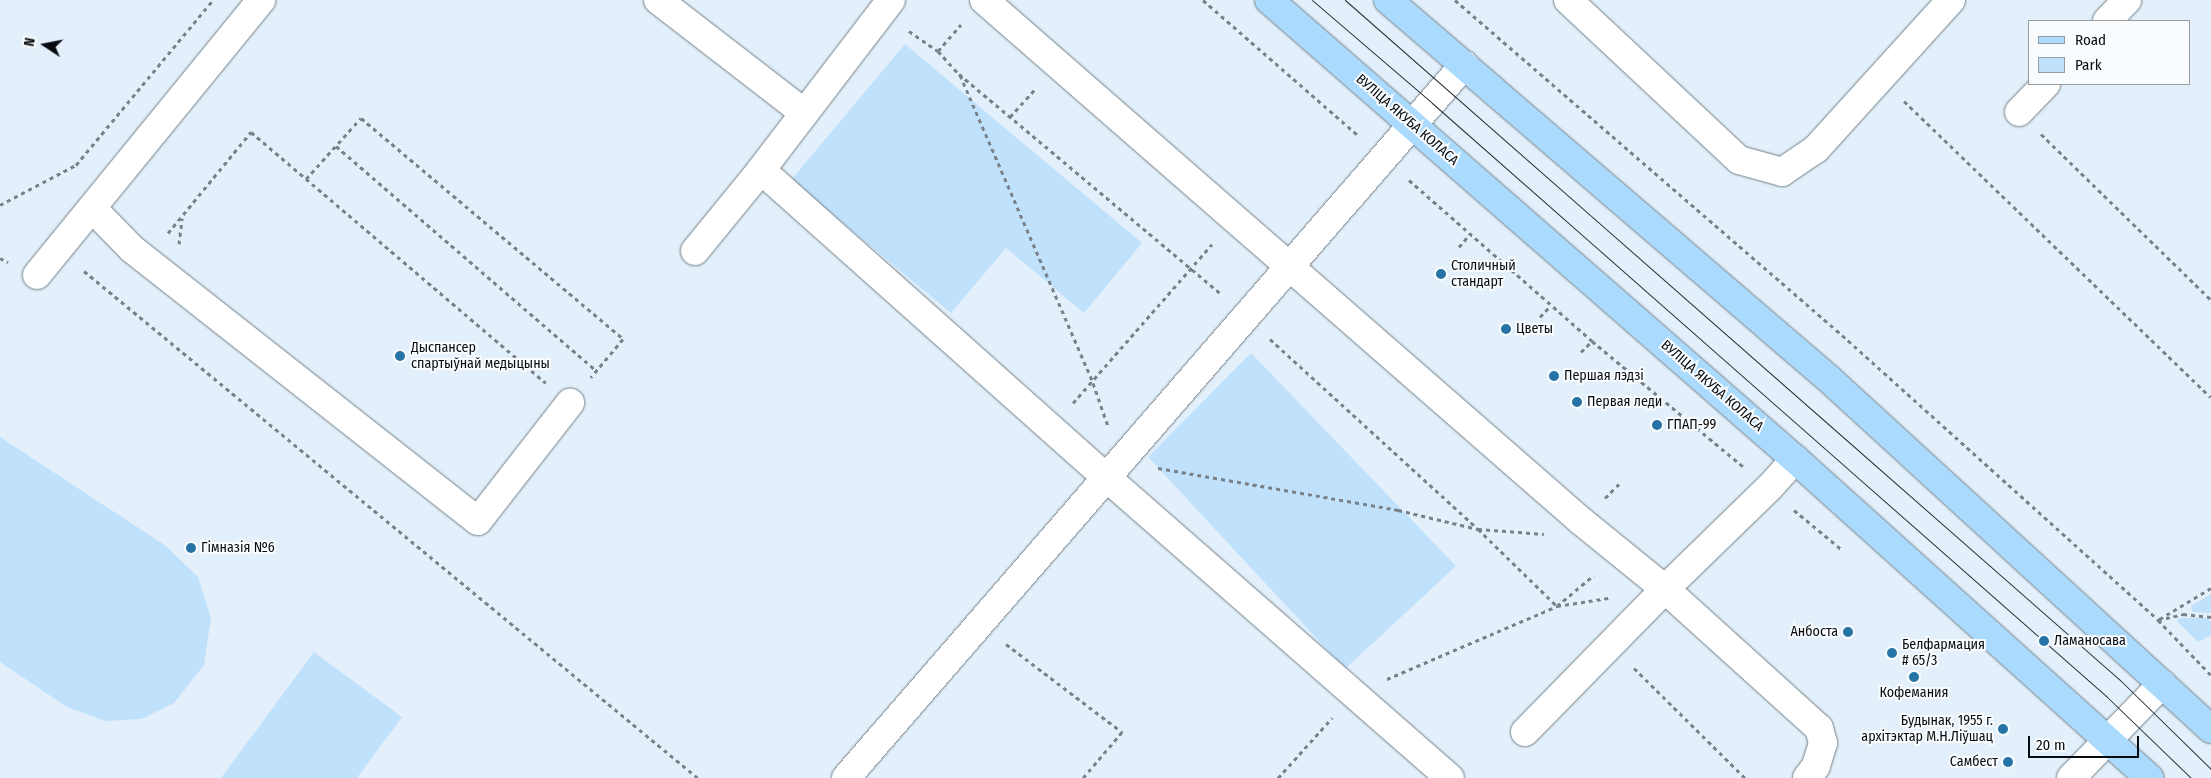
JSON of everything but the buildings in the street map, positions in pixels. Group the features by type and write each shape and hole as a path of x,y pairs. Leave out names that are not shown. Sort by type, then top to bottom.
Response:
{"main road":[{"name":"ВУЛІЦА ЯКУБА КОЛАСА","path":"1269,0 1795,459 2149,778"},
{"path":"1388,0 1829,379 2211,730"}],"street":[{"path":"37,275 261,0"},
{"path":"658,0 804,113"},
{"path":"695,252 892,0"},
{"path":"984,0 1620,554 1665,589 1819,728 1823,743 1816,766 1806,778"},
{"path":"1568,0 1739,160 1782,172 1816,149 1952,0"},
{"path":"2108,20 2127,0"},
{"path":"846,778 1464,65"},
{"path":"2019,112 2045,85"},
{"path":"761,170 1106,478 1450,778"},
{"path":"92,208 132,249 478,521 570,402"},
{"path":"1524,732 1665,589 1769,488 1795,459"},
{"path":"2071,778 2162,684"}],"path":[{"path":"0,205 76,165 213,0"},
{"path":"1203,0 1551,305 1846,553"},
{"path":"1455,0 1842,335 2158,620 2211,675"},
{"path":"1880,78 2211,397"},
{"path":"2019,112 2211,300"},
{"path":"162,228 169,234 251,132 306,179 570,402 623,339 361,118 306,179"},
{"path":"336,146 597,371"},
{"path":"178,246 182,218"},
{"path":"1050,427 1093,383 1234,218"},
{"path":"1459,248 1470,234"},
{"path":"37,275 79,267 698,778"},
{"path":"1540,317 1551,305"},
{"path":"1581,352 1592,340"},
{"path":"1278,778 1354,693 1557,606 1620,554"},
{"path":"2158,620 2185,606 2211,588"},
{"path":"2158,620 2183,614 2210,618"},
{"path":"980,624 1122,732 1083,778"},
{"path":"1611,645 1745,778"}],"green space":[{"path":"905,44 1142,243 1084,313 1006,248 951,313 791,180"},
{"path":"1251,353 1456,566 1345,669 1148,457"},
{"path":"0,437 166,546 198,577 211,618 204,665 174,703 141,719 105,721 67,707 0,662"},
{"path":"2211,594 2211,613 2192,612 2191,606"},
{"path":"2180,618 2207,618 2211,622 2211,635 2198,642 2177,621"},
{"path":"314,652 402,717 357,778 221,778"}],"tram line":[{"path":"1312,0 1432,103 2106,696 2191,778"},
{"path":"1345,0 2121,681 2211,769"}],"place":[{"name":"Столичный стандарт","path":"1441,274"},
{"name":"Цветы","path":"1506,329"},
{"name":"Дыспансер спартыўнай медыцыны","path":"400,356"},
{"name":"Першая лэдзі","path":"1554,376"},
{"name":"Первая леди","path":"1577,402"},
{"name":"ГПАП-99","path":"1657,425"},
{"name":"Гімназія №6","path":"191,548"},
{"name":"Анбоста","path":"1848,632"},
{"name":"Ламаносава","path":"2044,641"},
{"name":"Белфармация # 65/3","path":"1892,653"},
{"name":"Кофемания","path":"1914,677"},
{"name":"Будынак, 1955 г. архітэктар М.Н.Ліўшац","path":"2003,729"},
{"name":"Самбест","path":"2008,762"}]}
